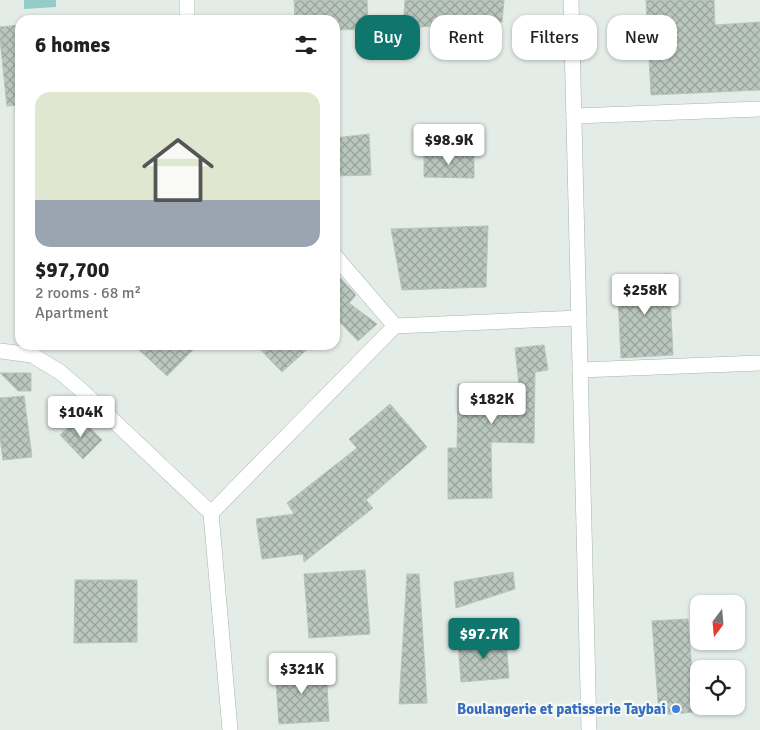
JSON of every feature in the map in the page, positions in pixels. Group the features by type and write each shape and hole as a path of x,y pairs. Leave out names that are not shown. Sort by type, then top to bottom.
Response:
{"street":[{"path":"187,0 187,15"},
{"path":"571,0 589,730"},
{"path":"574,116 760,109"},
{"path":"340,262 395,326"},
{"path":"211,513 395,326 579,318"},
{"path":"0,351 32,355 60,372 80,388 211,513 230,730"},
{"path":"580,370 760,363"}],"water":[{"path":"24,0 56,0 56,7 24,9"}],"building":[{"path":"294,0 367,0 368,15 355,15 355,29 340,30 340,15 295,15"},
{"path":"405,0 504,0 502,22 502,15 430,15 430,26 420,27 420,15 404,15"},
{"path":"646,0 714,0 715,25 760,22 760,90 651,95 649,60 677,60 677,15 647,15"},
{"path":"15,26 15,105 7,106 0,27"},
{"path":"369,134 371,175 340,176 340,137"},
{"path":"424,154 474,154 474,178 424,177"},
{"path":"488,226 486,287 402,290 391,229"},
{"path":"669,274 673,355 621,358 617,277"},
{"path":"340,277 356,295 349,303 377,324 358,341 340,322"},
{"path":"544,345 548,370 535,372 534,443 491,442 492,498 448,499 448,448 457,448 458,384 519,385 515,348"},
{"path":"139,350 193,350 167,376"},
{"path":"261,350 306,350 282,372"},
{"path":"0,373 31,373 31,391 18,391"},
{"path":"24,396 32,457 3,460 0,438 0,398"},
{"path":"390,404 427,447 366,500 373,508 304,562 303,554 262,559 256,519 294,514 287,503 357,448 349,439"},
{"path":"80,417 102,440 83,459 60,435"},
{"path":"365,570 370,634 309,638 304,574"},
{"path":"513,572 515,589 456,608 454,582"},
{"path":"407,574 419,574 427,703 399,704"},
{"path":"75,580 137,580 137,642 74,643"},
{"path":"688,619 691,660 690,712 659,715 652,621"},
{"path":"506,639 509,678 461,682 458,643"},
{"path":"326,666 329,721 279,724 275,668"}],"place":[{"name":"Boulangerie et patisserie Taybai","path":"676,709"}]}
